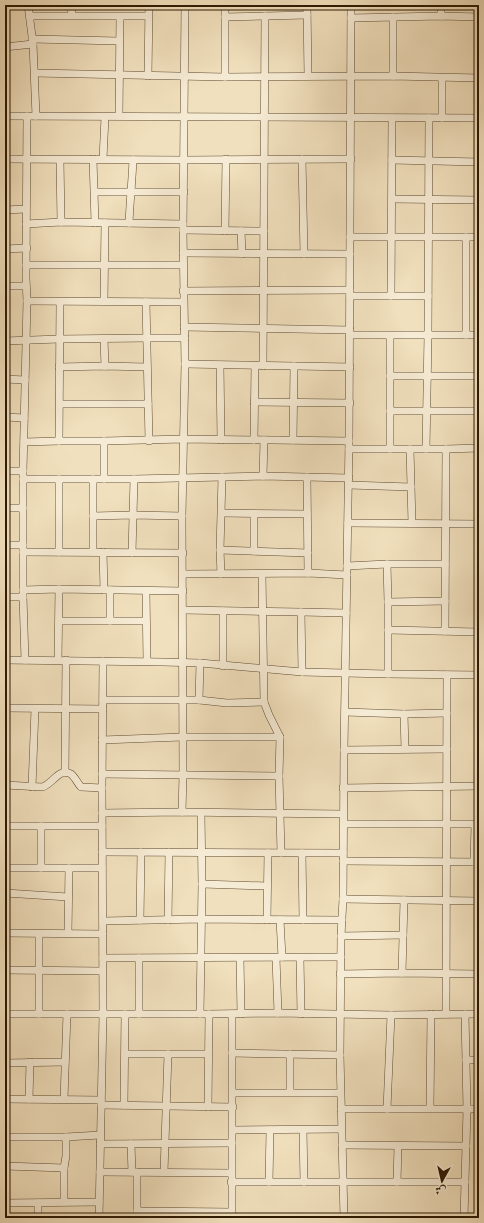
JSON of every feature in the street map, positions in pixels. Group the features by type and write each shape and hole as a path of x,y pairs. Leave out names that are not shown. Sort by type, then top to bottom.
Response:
{"street":[{"path":"28,5 35,73 36,116"},
{"path":"72,5 72,15"},
{"path":"148,76 149,5"},
{"path":"182,812 182,516 184,477 183,439 185,364 183,227 185,5"},
{"path":"225,5 225,77"},
{"path":"308,5 308,76"},
{"path":"344,1218 340,1093 340,957 343,899 343,788 350,403 351,5"},
{"path":"441,5 441,16"},
{"path":"226,17 308,15"},
{"path":"30,16 148,16"},
{"path":"263,366 265,16"},
{"path":"351,18 441,16 479,18"},
{"path":"119,116 120,17"},
{"path":"393,17 393,76"},
{"path":"5,47 32,41 119,41"},
{"path":"35,73 225,77 393,76 479,78"},
{"path":"442,78 442,118"},
{"path":"5,116 479,118"},
{"path":"25,660 23,594 23,471 27,341 27,116"},
{"path":"103,159 105,117"},
{"path":"392,118 392,296"},
{"path":"426,449 428,335 428,118"},
{"path":"5,159 351,159"},
{"path":"93,159 95,223"},
{"path":"225,231 226,159"},
{"path":"302,159 304,254"},
{"path":"60,160 61,222"},
{"path":"129,223 132,160"},
{"path":"392,160 479,162"},
{"path":"95,192 184,192"},
{"path":"392,199 479,200"},
{"path":"5,210 26,209"},
{"path":"26,224 61,222 129,223 225,231 264,231"},
{"path":"104,301 105,223"},
{"path":"241,231 242,254"},
{"path":"350,237 479,237"},
{"path":"466,237 466,335"},
{"path":"5,249 27,248"},
{"path":"183,253 350,254"},
{"path":"26,265 104,264 183,266"},
{"path":"5,286 26,286"},
{"path":"183,291 263,291 428,296"},
{"path":"27,301 184,302"},
{"path":"60,302 60,441"},
{"path":"146,302 149,440"},
{"path":"184,327 264,329 390,336 479,335"},
{"path":"390,336 390,449"},
{"path":"5,341 104,338 185,338"},
{"path":"104,338 105,366"},
{"path":"185,364 350,367"},
{"path":"220,365 221,440"},
{"path":"254,440 255,366"},
{"path":"293,440 294,366"},
{"path":"59,367 147,367"},
{"path":"390,376 479,376"},
{"path":"5,379 25,380"},
{"path":"254,402 350,403"},
{"path":"60,404 148,404"},
{"path":"390,411 479,411"},
{"path":"5,417 24,418"},
{"path":"24,442 183,439 349,441"},
{"path":"263,476 264,440"},
{"path":"104,441 104,479"},
{"path":"349,449 479,448 479,465"},
{"path":"410,449 412,523"},
{"path":"444,631 446,449"},
{"path":"5,471 23,471"},
{"path":"23,479 134,479 263,476 349,478"},
{"path":"221,574 220,550 222,477"},
{"path":"307,477 308,573"},
{"path":"59,479 59,552"},
{"path":"93,479 93,552"},
{"path":"132,553 134,479"},
{"path":"348,485 411,487"},
{"path":"5,508 23,508"},
{"path":"222,513 307,514"},
{"path":"254,514 254,551"},
{"path":"93,516 182,516"},
{"path":"348,523 479,524"},
{"path":"5,545 23,549 59,552 183,553"},
{"path":"220,550 308,553"},
{"path":"104,552 110,621"},
{"path":"387,564 388,674"},
{"path":"347,566 445,564"},
{"path":"183,574 308,573 347,575"},
{"path":"262,574 264,702 280,737 279,776 281,853"},
{"path":"59,589 59,621 65,709 65,773"},
{"path":"5,597 59,589 183,591"},
{"path":"146,591 147,661"},
{"path":"388,602 445,601"},
{"path":"182,610 346,613"},
{"path":"223,611 223,666"},
{"path":"301,612 302,672"},
{"path":"59,621 146,621"},
{"path":"388,630 479,632"},
{"path":"5,660 182,662 302,672 479,675"},
{"path":"99,1218 103,1014 103,661"},
{"path":"199,700 200,663"},
{"path":"446,1014 447,675"},
{"path":"103,700 199,700 227,703 264,702"},
{"path":"5,708 103,709"},
{"path":"32,787 34,709"},
{"path":"345,712 404,714 447,713"},
{"path":"404,714 405,749"},
{"path":"102,740 182,737 280,737"},
{"path":"344,750 447,749"},
{"path":"5,785 38,788 45,787 59,774 65,773 72,775 81,787 102,788"},
{"path":"102,774 279,776"},
{"path":"343,788 479,786"},
{"path":"102,813 182,812 343,814"},
{"path":"200,1014 202,884 201,813"},
{"path":"343,861 477,862 477,824 344,824"},
{"path":"5,826 102,826"},
{"path":"41,826 41,868"},
{"path":"102,852 343,853"},
{"path":"140,920 141,852"},
{"path":"168,920 169,852"},
{"path":"267,920 268,853"},
{"path":"302,853 303,920"},
{"path":"5,868 102,868"},
{"path":"68,933 69,868"},
{"path":"202,884 267,886"},
{"path":"5,893 68,896"},
{"path":"343,899 479,901"},
{"path":"402,973 404,900"},
{"path":"278,1013 280,920"},
{"path":"103,921 342,920"},
{"path":"5,933 103,934"},
{"path":"39,934 39,1014"},
{"path":"341,936 403,935"},
{"path":"103,958 340,957"},
{"path":"139,958 139,1014"},
{"path":"240,958 241,1014"},
{"path":"300,958 301,1014"},
{"path":"5,970 102,971"},
{"path":"340,974 479,974"},
{"path":"5,1014 479,1014"},
{"path":"64,1099 67,1014"},
{"path":"124,1105 125,1014"},
{"path":"208,1107 209,1014"},
{"path":"131,1144 135,1172 137,1214 231,1215 233,1107 232,1014"},
{"path":"430,1108 431,1014"},
{"path":"464,1218 467,1109 465,1014"},
{"path":"387,1109 391,1015"},
{"path":"232,1053 340,1055"},
{"path":"125,1054 208,1054"},
{"path":"164,1172 168,1054"},
{"path":"290,1054 290,1092"},
{"path":"466,1060 479,1060"},
{"path":"5,1062 65,1062"},
{"path":"29,1098 30,1062"},
{"path":"233,1093 340,1093"},
{"path":"5,1099 64,1099 124,1105 233,1107"},
{"path":"341,1109 479,1109"},
{"path":"232,1130 341,1129"},
{"path":"269,1182 270,1130"},
{"path":"303,1130 304,1182"},
{"path":"5,1138 100,1135"},
{"path":"64,1202 66,1137"},
{"path":"100,1144 232,1143"},
{"path":"342,1145 466,1146"},
{"path":"397,1182 398,1146"},
{"path":"5,1166 64,1168"},
{"path":"100,1172 231,1172"},
{"path":"231,1182 465,1182"},
{"path":"5,1203 99,1202"},
{"path":"38,1203 38,1218"}]}
